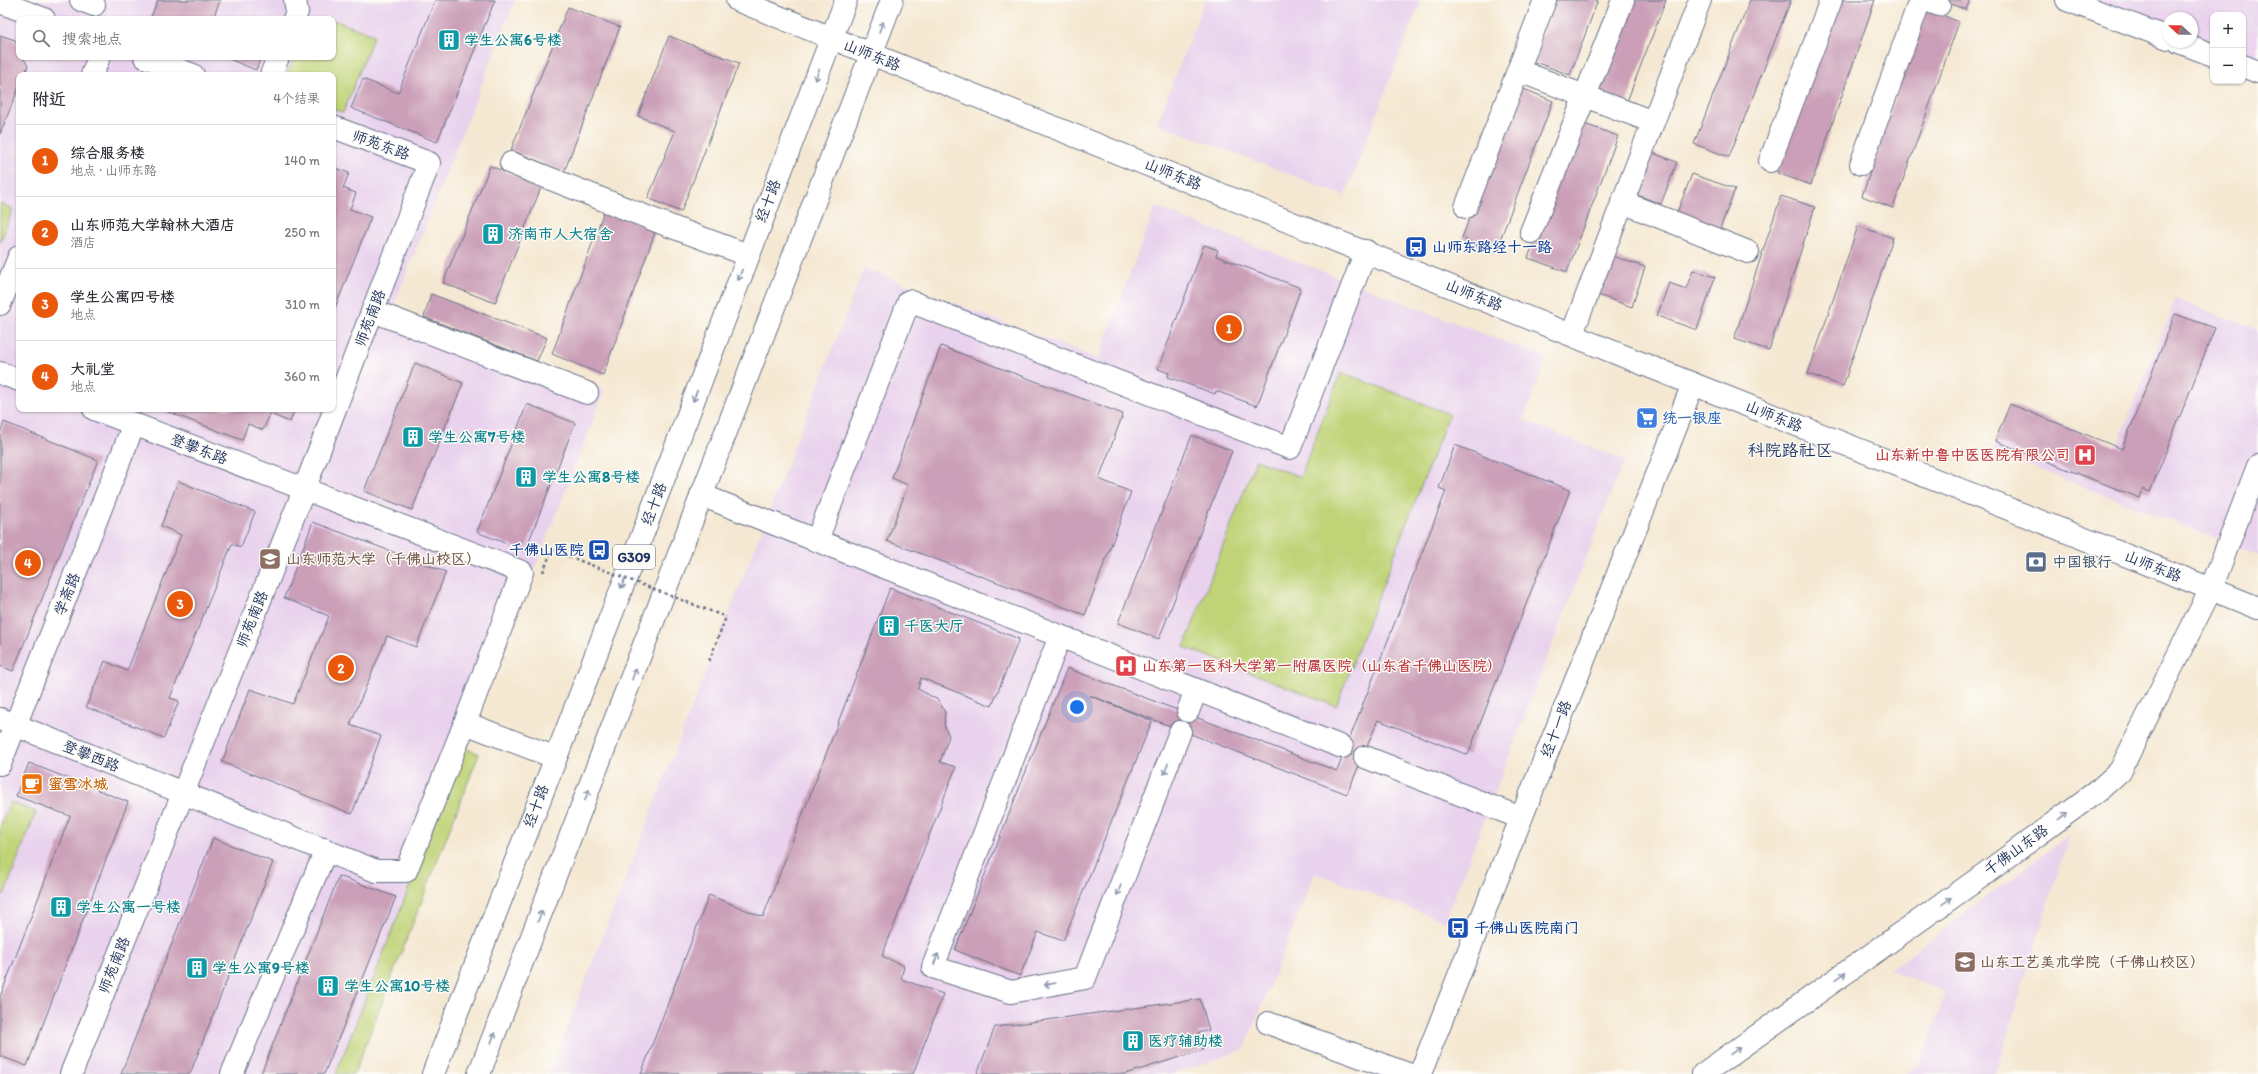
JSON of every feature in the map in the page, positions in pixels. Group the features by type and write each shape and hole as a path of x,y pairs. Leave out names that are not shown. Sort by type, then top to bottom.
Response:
{"main road":[{"path":"295,0 295,16"},
{"name":"山师东路","path":"737,0 1366,251 1692,384 2211,589"},
{"name":"经十路","path":"433,1074 554,757 640,541 846,0"},
{"name":"G309","path":"479,1074 630,686 701,495 892,0"},
{"path":"1466,207 1545,0"},
{"path":"1531,232 1623,0"},
{"path":"1572,334 1700,0"},
{"path":"1770,161 1831,0"},
{"path":"2067,0 2162,36"},
{"path":"0,2 36,16"},
{"path":"1861,164 1928,2"},
{"path":"2195,48 2210,54"},
{"path":"93,72 98,60"},
{"path":"153,60 185,72"},
{"path":"272,72 277,60"},
{"path":"2246,67 2258,72"},
{"path":"1519,71 1653,122"},
{"name":"师苑东路","path":"336,128 429,163"},
{"name":"师苑南路","path":"336,407 429,163"},
{"path":"511,164 748,255"},
{"path":"1622,202 1748,252"},
{"path":"817,540 909,301 1290,448 1366,251"},
{"path":"0,304 16,264"},
{"path":"373,311 587,393"},
{"path":"0,373 16,379"},
{"name":"经十一路","path":"1420,1074 1692,384"},
{"name":"登攀东路","path":"102,412 522,572 465,723"},
{"name":"师苑南路","path":"71,1074 334,412"},
{"name":"学斋路","path":"0,764 7,722 134,424"},
{"name":"千佛山东路","path":"1703,1074 1975,881 2100,789 2120,771 2211,589 2258,466"},
{"path":"701,495 1342,747"},
{"path":"2211,589 2258,608"},
{"path":"1060,636 933,967 1011,992 1085,978 1180,732"},
{"path":"1188,711 1196,690"},
{"name":"登攀西路","path":"7,722 376,871 406,871 465,723"},
{"path":"465,723 554,757"},
{"path":"1365,757 1521,818"},
{"path":"232,1074 323,857 324,849"},
{"path":"1268,1023 1408,1074"}],"path":[{"path":"552,550 726,617 708,661"}],"shaded area":[{"name":"山东师范大学（千佛山校区）","path":"0,0 515,0 393,308 605,390 336,1074 0,1074"},
{"path":"1205,0 1421,0 1345,196 1157,123"},
{"path":"2085,0 2258,0 2258,66 2246,62 2246,12 2210,12 2210,49 2198,44 2198,12 2162,12 2162,30"},
{"name":"山东第一医科大学第一附属医院（山东省千佛山医院）","path":"1155,207 1547,358 1523,420 1624,460 1445,921 1315,873 1244,1050 1173,1074 549,1074 864,268 1098,359"},
{"path":"2175,299 2258,330 2258,555 1992,451 2010,404 2117,446"},
{"name":"山东工艺美术学院（千佛山校区）","path":"2070,834 1995,1074 1905,1074 1919,1064 1946,992 1890,970"}],"green space":[{"path":"336,21 374,35 343,113 336,110 336,72 288,72 293,60 336,60"},
{"path":"0,203 13,209 0,243"},
{"path":"1341,372 1449,414 1336,706 1184,647 1256,460 1300,477"},
{"path":"464,747 479,754 354,1074 336,1074"},
{"path":"10,802 36,812 4,895 0,893 0,827"}],"building":[{"path":"158,0 220,0 214,16 151,16"},
{"name":"学生公寓6号楼","path":"435,0 495,0 437,142 351,108 363,79 398,93"},
{"path":"1555,0 1598,0 1570,75 1532,61"},
{"path":"1628,0 1666,0 1626,104 1593,91"},
{"path":"1750,0 1791,0 1729,157 1694,144"},
{"path":"1837,0 1875,0 1811,185 1777,173"},
{"path":"1940,0 1970,0 1966,10"},
{"path":"568,7 620,27 564,172 511,150"},
{"path":"1926,8 1959,22 1893,208 1862,196"},
{"path":"0,35 15,40 16,60 25,60 28,66 25,72 16,72 16,94 0,134"},
{"path":"669,36 739,63 681,212 648,198 675,131 638,116"},
{"path":"231,60 260,60 256,70"},
{"path":"1519,87 1553,101 1495,253 1462,238"},
{"path":"1579,122 1618,136 1567,272 1528,258"},
{"path":"1647,151 1677,162 1661,204 1632,193"},
{"name":"济南市人大宿舍","path":"490,166 542,185 495,303 443,283"},
{"path":"336,168 349,173 343,188 356,193 350,209 371,217 336,305"},
{"path":"1692,174 1735,189 1718,234 1675,218"},
{"path":"1781,196 1815,207 1769,350 1734,339"},
{"path":"604,211 656,230 603,375 552,354"},
{"path":"1858,226 1893,238 1843,386 1808,374"},
{"path":"1204,245 1218,250 1216,256 1301,288 1257,406 1216,391 1215,394 1168,377 1169,373 1158,369"},
{"path":"1609,255 1645,267 1632,307 1595,294"},
{"path":"1693,270 1715,277 1697,330 1657,316 1669,283 1686,289"},
{"path":"431,294 547,338 537,361 424,317"},
{"path":"2175,314 2215,328 2150,492 2143,489 2140,498 1995,441 2010,404 2122,449"},
{"path":"941,346 1123,414 1099,479 1131,492 1085,615 887,541 908,485 892,478"},
{"name":"学生公寓7号楼","path":"415,363 463,383 412,510 364,491"},
{"name":"学生公寓8号楼","path":"527,404 575,423 525,551 477,532"},
{"path":"169,412 294,412 290,422 270,414 263,430 248,424 242,440"},
{"path":"4,422 98,460 13,671 0,666 0,433"},
{"path":"1192,435 1232,451 1159,639 1118,623"},
{"path":"1455,445 1570,490 1468,755 1378,720 1347,794 1089,695 1152,721 1063,941 1038,932 1020,976 955,950 1067,668 1337,771 1446,491 1439,488"},
{"path":"178,481 255,512 241,547 232,544 170,698 179,701 164,738 86,707 105,661 127,671 181,535 161,526"},
{"path":"313,522 446,572 416,647 387,636 350,725 381,736 352,814 222,762 250,689 293,704 329,616 284,598"},
{"path":"890,588 1019,639 992,706 921,678 918,689 938,700 945,712 944,725 949,736 940,762 956,767 882,956 904,966 901,979 943,994 913,1074 641,1074 709,895 763,917"},
{"name":"学生公寓一号楼","path":"29,763 128,802 27,1066 0,1056 0,997 70,816 16,796"},
{"name":"学生公寓9号楼","path":"213,838 273,862 190,1074 121,1074"},
{"name":"学生公寓10号楼","path":"339,876 396,897 324,1074 261,1074"},
{"path":"1200,999 1209,1030 1198,1033 1203,1050 1125,1074 977,1074 995,1027"}],"place":[{"name":"学生公寓6号楼","path":"449,40"},
{"name":"济南市人大宿舍","path":"493,234"},
{"name":"山师东路经十一路","path":"1416,247"},
{"name":"综合服务楼","path":"1229,328"},
{"name":"统一银座","path":"1647,418"},
{"name":"学生公寓7号楼","path":"413,437"},
{"name":"山东新中鲁中医医院有限公司","path":"2085,455"},
{"name":"学生公寓8号楼","path":"526,477"},
{"name":"千佛山医院","path":"599,550"},
{"name":"山东师范大学（千佛山校区）","path":"270,559"},
{"name":"中国银行","path":"2036,562"},
{"name":"大礼堂","path":"28,563"},
{"name":"学生公寓四号楼","path":"180,604"},
{"name":"千医大厅","path":"889,626"},
{"name":"山东第一医科大学第一附属医院（山东省千佛山医院）","path":"1126,666"},
{"name":"山东师范大学翰林大酒店","path":"341,668"},
{"name":"蜜雪冰城","path":"32,784"},
{"name":"学生公寓一号楼","path":"61,907"},
{"name":"千佛山医院南门","path":"1458,928"},
{"name":"山东工艺美术学院（千佛山校区）","path":"1965,962"},
{"name":"学生公寓9号楼","path":"197,968"},
{"name":"学生公寓10号楼","path":"328,986"},
{"name":"医疗辅助楼","path":"1133,1041"}],"district":[{"name":"科院路社区","path":"1790,450"}]}
